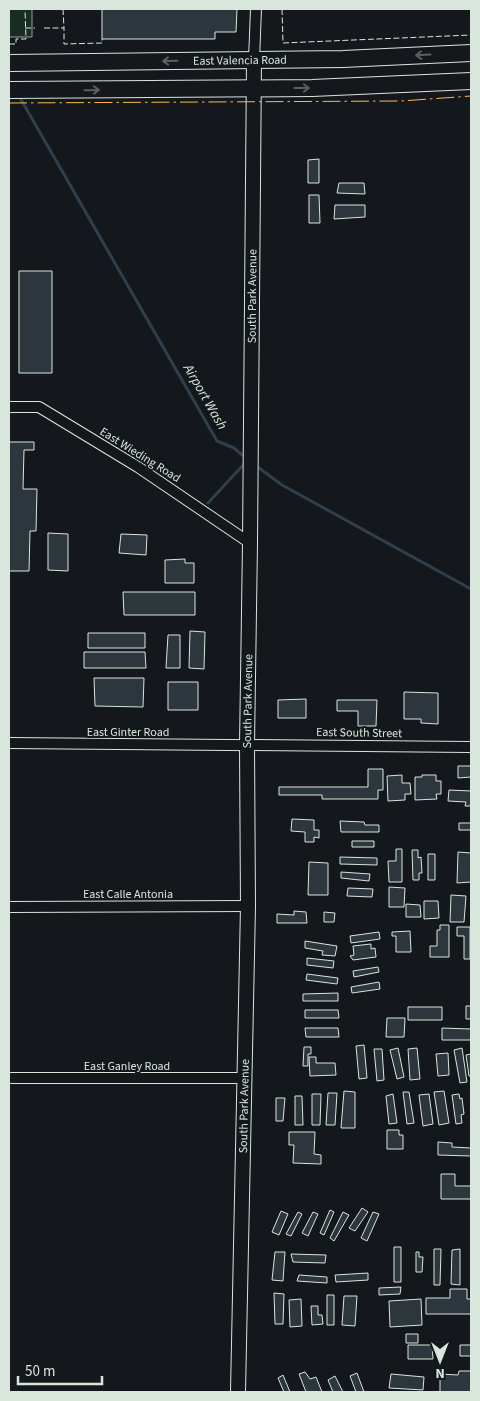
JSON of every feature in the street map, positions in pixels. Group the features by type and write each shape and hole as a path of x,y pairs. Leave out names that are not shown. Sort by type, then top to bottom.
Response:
{"main road":[{"name":"East Valencia Road","path":"9,63 343,59 471,53"},
{"name":"South Park Avenue","path":"238,1392 248,906 247,745 251,510 254,60"},
{"path":"9,90 366,86 471,81"}],"street":[{"name":"South Park Avenue","path":"254,60 256,9"},
{"name":"East Wieding Road","path":"9,407 39,408 138,467 250,543"},
{"name":"East Ginter Road","path":"9,743 247,745"},
{"name":"East South Street","path":"247,745 471,747"},
{"name":"East Calle Antonia","path":"9,907 248,906"},
{"name":"East Ganley Road","path":"9,1078 245,1078"}],"green space":[{"path":"9,9 32,9 32,37 9,37"}],"building":[{"path":"102,9 237,9 236,32 215,32 215,39 102,39"},
{"path":"319,159 319,183 308,183 308,160"},
{"path":"339,183 364,183 365,194 337,193"},
{"path":"309,195 319,195 320,223 309,223"},
{"path":"335,205 365,205 365,217 334,219"},
{"path":"19,271 52,271 52,373 19,373"},
{"path":"9,442 34,442 34,450 24,450 23,489 37,489 36,531 30,531 29,571 9,571"},
{"path":"48,533 68,534 68,571 48,570"},
{"path":"121,534 147,535 146,555 119,553"},
{"path":"185,559 185,563 194,563 194,583 165,583 165,560"},
{"path":"123,592 195,592 195,615 124,615"},
{"path":"190,631 205,632 204,669 189,668"},
{"path":"88,633 145,633 145,648 88,648"},
{"path":"168,635 180,635 180,668 166,668"},
{"path":"84,652 145,652 146,668 84,668"},
{"path":"94,678 144,678 143,707 95,706"},
{"path":"168,682 198,682 198,710 168,710"},
{"path":"404,692 438,693 438,724 421,723 421,719 404,719"},
{"path":"306,699 306,718 278,718 278,700"},
{"path":"337,700 377,700 376,726 358,726 358,711 337,711"},
{"path":"458,766 471,766 471,777 458,778"},
{"path":"368,769 383,769 383,790 378,790 378,799 322,799 322,795 279,795 279,787 368,787"},
{"path":"402,775 402,783 410,783 411,794 405,794 405,800 388,801 387,776"},
{"path":"422,775 436,775 436,781 441,781 441,794 436,794 437,799 415,800 415,777 422,777"},
{"path":"449,790 471,791 471,806 465,806 466,802 448,801"},
{"path":"292,819 314,820 314,830 319,830 319,838 314,837 314,842 305,842 305,832 291,831"},
{"path":"340,821 379,825 379,832 341,832"},
{"path":"459,823 471,823 471,830 459,830"},
{"path":"352,841 374,841 374,847 352,847"},
{"path":"396,849 402,849 402,882 389,882 388,861 396,861"},
{"path":"412,850 418,850 418,858 421,857 422,873 419,873 419,880 413,880"},
{"path":"458,852 471,853 471,882 457,883"},
{"path":"428,854 435,854 435,880 428,880"},
{"path":"340,857 377,858 377,865 340,864"},
{"path":"309,862 328,863 328,895 308,895"},
{"path":"341,872 370,874 369,881 341,878"},
{"path":"389,887 405,888 404,907 389,907"},
{"path":"348,888 373,889 372,897 347,896"},
{"path":"451,895 466,896 464,922 450,922"},
{"path":"424,901 438,901 439,918 424,919"},
{"path":"406,904 420,905 421,917 406,917"},
{"path":"294,911 306,912 307,923 277,923 277,914 294,915"},
{"path":"324,912 335,913 334,922 324,922"},
{"path":"440,925 449,925 449,957 430,957 430,946 437,946 437,930 440,930"},
{"path":"457,927 470,927 470,959 464,959 464,936 457,936"},
{"path":"410,931 411,952 396,952 396,936 392,936 392,932"},
{"path":"379,932 380,939 351,943 350,936"},
{"path":"305,941 337,946 335,956 322,955 323,951 305,948"},
{"path":"371,944 371,949 375,948 376,957 353,960 350,956 354,955 353,946"},
{"path":"307,958 334,961 333,968 307,965"},
{"path":"378,967 379,972 354,977 353,971"},
{"path":"307,974 338,978 337,984 306,980"},
{"path":"379,982 380,989 352,993 351,987"},
{"path":"338,993 338,1001 303,1001 303,994"},
{"path":"466,1006 471,1006 471,1019 466,1019"},
{"path":"408,1007 442,1007 442,1020 408,1020"},
{"path":"305,1010 338,1010 339,1018 305,1018"},
{"path":"387,1018 405,1018 404,1037 386,1037"},
{"path":"305,1028 338,1028 339,1037 306,1037"},
{"path":"442,1028 471,1029 471,1040 442,1040"},
{"path":"364,1045 367,1078 359,1079 356,1046"},
{"path":"304,1047 311,1047 311,1054 308,1054 308,1066 303,1066"},
{"path":"398,1048 404,1077 397,1079 390,1050"},
{"path":"417,1048 420,1079 410,1080 408,1049"},
{"path":"462,1048 467,1082 460,1083 454,1050"},
{"path":"374,1049 382,1049 384,1080 377,1081"},
{"path":"448,1053 449,1075 438,1076 436,1054"},
{"path":"471,1054 471,1076 469,1076 466,1055"},
{"path":"309,1057 316,1057 316,1063 335,1063 336,1075 310,1076"},
{"path":"344,1091 355,1092 355,1128 341,1128"},
{"path":"444,1091 449,1123 439,1125 434,1092"},
{"path":"403,1092 409,1092 414,1123 407,1124"},
{"path":"328,1093 337,1093 335,1125 326,1125"},
{"path":"312,1094 321,1094 320,1125 312,1125"},
{"path":"393,1094 397,1123 389,1124 386,1096"},
{"path":"429,1094 433,1124 423,1126 419,1095"},
{"path":"459,1094 460,1099 462,1098 464,1114 461,1115 462,1123 456,1124 452,1095"},
{"path":"295,1096 302,1096 303,1125 295,1125"},
{"path":"276,1098 285,1098 283,1121 276,1121"},
{"path":"387,1130 399,1130 399,1135 403,1135 403,1149 387,1149"},
{"path":"289,1132 315,1132 314,1154 321,1155 321,1164 293,1163 294,1145 289,1145"},
{"path":"438,1142 452,1143 452,1147 471,1148 471,1156 438,1155"},
{"path":"441,1174 455,1174 455,1186 471,1186 471,1199 441,1199"},
{"path":"362,1208 368,1212 355,1231 349,1228"},
{"path":"330,1210 334,1212 324,1235 320,1233"},
{"path":"281,1211 288,1214 279,1235 272,1232"},
{"path":"298,1212 302,1214 291,1236 286,1234"},
{"path":"313,1212 318,1214 308,1236 302,1233"},
{"path":"343,1212 349,1215 334,1241 330,1238"},
{"path":"373,1212 379,1214 367,1241 361,1238"},
{"path":"394,1247 401,1247 401,1282 394,1282"},
{"path":"434,1249 441,1249 440,1285 434,1285"},
{"path":"460,1249 460,1285 451,1284 452,1250"},
{"path":"275,1252 285,1252 283,1281 272,1280"},
{"path":"416,1252 419,1252 419,1257 423,1257 422,1272 416,1272"},
{"path":"291,1254 326,1255 325,1263 293,1262"},
{"path":"368,1273 368,1280 336,1282 335,1275"},
{"path":"299,1275 327,1277 327,1283 297,1281"},
{"path":"401,1287 400,1294 379,1295 379,1288"},
{"path":"450,1289 467,1289 467,1299 471,1299 471,1314 426,1314 426,1298 450,1298"},
{"path":"274,1293 284,1294 283,1324 275,1324"},
{"path":"327,1295 334,1295 334,1325 327,1325"},
{"path":"344,1296 357,1296 355,1326 342,1325"},
{"path":"301,1299 302,1326 290,1327 289,1300"},
{"path":"421,1299 422,1325 390,1327 389,1301"},
{"path":"311,1306 318,1306 318,1315 322,1315 323,1324 312,1325"},
{"path":"406,1334 418,1334 418,1343 406,1343"},
{"path":"408,1345 432,1345 433,1359 408,1359"},
{"path":"460,1345 471,1345 471,1356 460,1356"},
{"path":"459,1371 471,1371 471,1392 440,1392 440,1374 458,1375"},
{"path":"305,1372 310,1379 316,1377 322,1392 306,1392 299,1374"},
{"path":"357,1373 364,1392 356,1392 350,1376"},
{"path":"391,1374 424,1377 423,1390 389,1388"},
{"path":"283,1375 290,1392 284,1392 278,1378"},
{"path":"335,1376 343,1392 333,1392 328,1380"}],"waterway":[{"name":"Airport Wash","path":"19,96 217,441 234,448 246,458"},
{"path":"208,503 246,462"},
{"name":"Airport Wash","path":"255,465 282,485 471,589"}],"fence":[{"path":"9,44 16,44 16,39 26,39 25,9"},
{"path":"63,9 64,28"},
{"path":"282,9 283,43 471,35"},
{"path":"25,28 35,28"},
{"path":"44,28 64,28 64,44 102,43 102,39"}],"power":[{"path":"9,103 401,101 471,96"}]}
